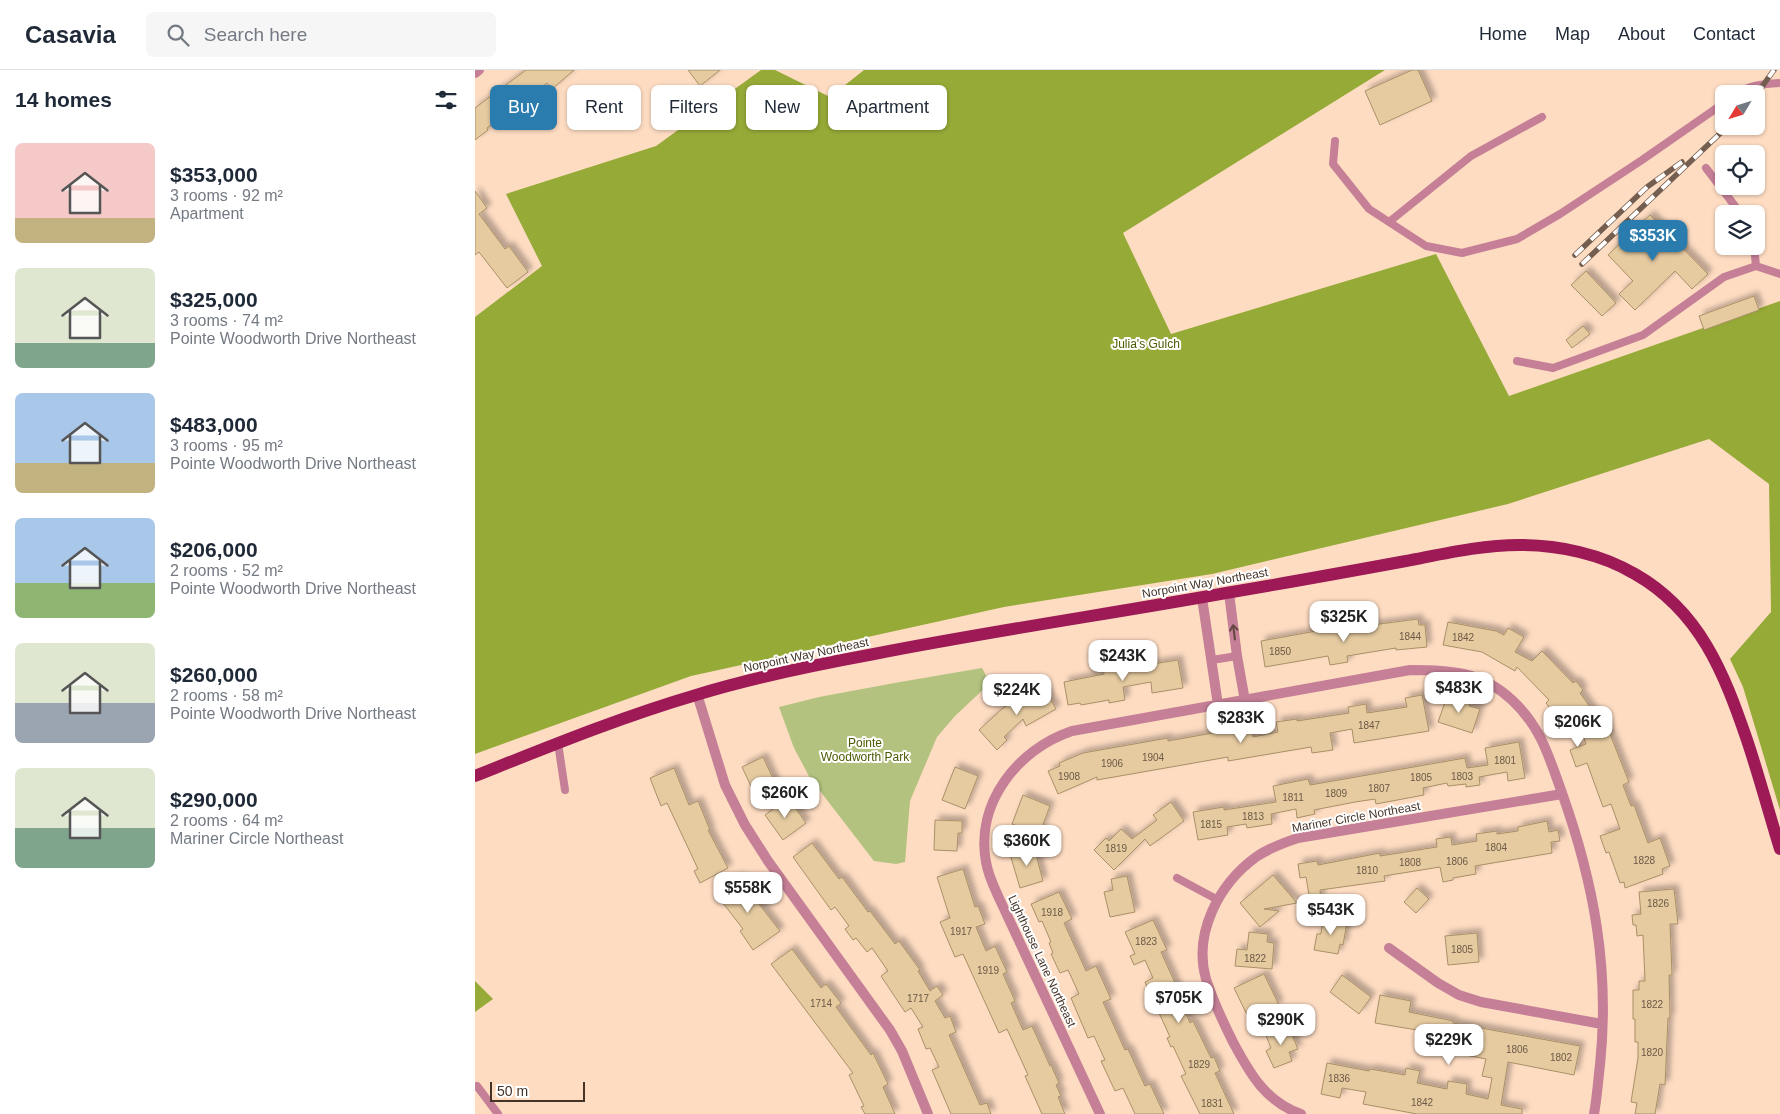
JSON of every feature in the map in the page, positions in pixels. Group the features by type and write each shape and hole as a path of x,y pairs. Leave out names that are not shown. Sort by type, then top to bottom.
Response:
{"main road":[{"name":"Norpoint Way Northeast","path":"475,776 558,743 697,694 800,668 902,648 1202,598 1463,550 1514,545 1562,549 1589,554 1616,564 1640,576 1686,616 1708,646 1731,692 1760,778 1780,849"}],"street":[{"path":"475,73 479,70"},
{"path":"1229,593 1245,701"},
{"path":"1202,598 1218,705"},
{"name":"Lighthouse Lane Northeast","path":"1100,1114 990,876 986,863 987,817 992,802 1009,774 1030,753 1052,738 1072,731 1410,670 1445,670 1469,674 1489,684 1511,699 1527,715 1538,731 1546,748 1575,829 1596,918 1604,1007 1594,1114"},
{"path":"697,694 722,776 735,808 767,861 890,1030 905,1058 927,1114"},
{"name":"Mariner Circle Northeast","path":"1301,1114 1273,1100 1254,1078 1224,1023 1206,979 1203,959 1208,922 1218,900 1233,878 1257,857 1274,847 1298,838 1562,794"},
{"path":"1389,948 1438,983 1459,995 1481,1002 1602,1024"}],"lane":[{"path":"1765,85 1780,83"},
{"path":"1335,141 1333,164 1369,209 1426,246 1462,253 1517,239 1593,192 1715,109"},
{"path":"1389,222 1471,156 1542,117"},
{"path":"1706,168 1734,205"},
{"path":"1755,255 1756,266"},
{"path":"1517,361 1553,368 1643,335 1724,277 1756,266 1780,274"},
{"path":"1212,660 1237,656"},
{"path":"558,743 565,790"},
{"path":"1177,878 1218,900"},
{"path":"477,1086 498,1114"}],"green space":[{"name":"Julia's Gulch","path":"761,70 775,70 806,85 746,85 746,130 818,130 818,91 828,96 828,130 947,130 947,85 845,85 864,70 1385,70 1123,233 1171,334 1436,254 1509,396 1780,301 1780,810 1743,687 1730,659 1771,612 1769,484 1709,439 1508,504 1212,574 1004,607 691,676 475,754 475,317 542,266 506,194 656,146 678,130 736,130 736,88"},
{"name":"Pointe Woodworth Park","path":"982,668 990,683 955,716 937,737 910,801 905,862 896,864 874,861 810,778 794,748 779,707 819,697"},
{"path":"475,981 493,999 475,1012"}],"building":[{"path":"526,70 574,70 557,85 549,85 547,83 544,85 506,85"},
{"path":"688,70 720,70 701,85"},
{"path":"1412,70 1418,70 1432,101 1380,125 1365,91"},
{"path":"490,97 490,126 487,128 488,130 475,140 475,108"},
{"path":"475,191 487,208 479,214 505,249 509,246 528,272 507,288 479,252 475,255"},
{"path":"1650,215 1708,274 1692,289 1675,271 1635,310 1619,294 1633,281 1608,255"},
{"path":"1586,271 1616,303 1602,316 1571,285"},
{"path":"1754,296 1759,310 1704,330 1699,316"},
{"path":"1583,326 1590,334 1572,348 1566,340"},
{"path":"1418,619 1419,625 1425,625 1427,647 1396,650 1396,648 1347,656 1348,662 1330,665 1328,656 1265,667 1261,641 1333,628 1333,630"},
{"path":"1448,622 1496,631 1504,635 1508,628 1524,637 1515,652 1532,661 1542,651 1573,683 1576,681 1583,690 1580,693 1600,721 1604,719 1629,782 1623,785 1631,806 1634,805 1648,843 1660,838 1670,866 1662,869 1663,874 1625,888 1624,882 1620,883 1609,852 1606,853 1600,836 1620,829 1611,804 1603,807 1587,763 1576,767 1570,750 1586,744 1577,720 1565,728 1546,703 1549,700 1517,667 1515,671 1482,652 1443,645"},
{"path":"1178,660 1183,688 1152,693 1151,682 1123,687 1125,700 1109,703 1109,700 1081,705 1080,703 1068,705 1064,682 1104,674 1103,667 1138,661 1139,666"},
{"path":"1043,686 1056,709 1026,726 1023,719 1004,737 1007,740 997,750 979,730 1003,708"},
{"path":"1448,694 1470,701 1469,706 1480,709 1472,733 1438,722"},
{"path":"1422,695 1429,731 1354,743 1352,729 1330,733 1333,750 1312,753 1311,747 1228,761 1228,757 1097,780 1097,777 1058,794 1048,771 1060,766 1059,763 1083,753 1168,738 1168,741 1252,726 1253,737 1278,732 1276,722 1297,719 1297,721 1349,713 1348,707 1366,704 1367,713 1407,707 1405,698"},
{"path":"1519,742 1525,778 1508,781 1507,772 1479,777 1480,785 1466,787 1466,784 1448,786 1447,783 1423,788 1424,795 1376,804 1375,799 1355,802 1314,810 1315,814 1297,818 1296,809 1271,814 1272,824 1247,828 1246,824 1227,827 1228,835 1198,840 1193,812 1224,807 1224,810 1276,802 1273,786 1308,779 1310,785 1465,758 1467,768 1488,765 1485,748"},
{"path":"763,757 778,789 757,799 742,767"},
{"path":"955,767 978,776 965,809 942,800"},
{"path":"674,768 689,805 698,801 710,830 708,830 728,868 700,883 694,871 698,869 667,803 661,806 650,778"},
{"path":"1023,795 1050,806 1039,835 1012,824"},
{"path":"788,798 806,823 783,840 765,815"},
{"path":"1171,802 1184,821 1150,846 1145,839 1114,870 1094,850 1106,838 1109,841 1121,829 1132,839 1157,820 1153,815"},
{"path":"935,820 962,821 962,833 958,833 957,851 934,850"},
{"path":"1547,821 1549,832 1558,830 1560,841 1551,842 1552,853 1475,866 1476,874 1453,878 1453,880 1443,882 1440,867 1384,876 1385,881 1320,890 1321,899 1310,901 1306,877 1300,878 1298,864 1317,861 1318,865 1380,853 1380,856 1437,847 1436,839 1451,837 1452,845 1477,841 1476,834 1518,831 1518,827"},
{"path":"812,843 839,879 842,877 895,944 899,941 920,970 918,971 930,991 937,986 943,995 935,1001 945,1018 950,1016 956,1032 949,1035 980,1105 987,1103 991,1114 951,1114 932,1070 939,1067 930,1048 926,1049 918,1029 923,1027 911,1008 905,1012 881,976 888,971 872,948 867,952 856,938 853,940 845,929 849,926 835,907 831,910 793,857"},
{"path":"1034,847 1043,881 1020,888 1010,854"},
{"path":"963,869 975,907 978,906 985,924 976,927 986,951 995,946 1007,972 1003,974 1015,1001 1011,1003 1023,1030 1032,1026 1051,1065 1059,1083 1056,1085 1061,1096 1058,1097 1065,1114 1042,1114 1025,1076 1028,1075 1007,1029 999,1033 963,954 955,957 940,922 950,918 937,877"},
{"path":"1273,875 1297,903 1264,909 1279,911 1260,927 1240,903"},
{"path":"1127,876 1135,912 1110,917 1104,892 1113,890 1111,879"},
{"path":"738,877 780,931 753,950 740,931 743,929 716,894"},
{"path":"1417,888 1429,899 1416,913 1404,902"},
{"path":"1674,889 1678,924 1670,924 1672,975 1669,975 1670,1018 1668,1018 1665,1085 1660,1084 1655,1114 1635,1114 1637,1103 1631,1102 1638,1058 1638,1042 1635,1042 1633,990 1639,990 1639,981 1645,981 1643,935 1637,936 1636,925 1633,925 1632,915 1641,914 1639,892"},
{"path":"1059,892 1072,919 1064,923 1086,971 1096,966 1111,999 1103,1002 1125,1050 1128,1049 1145,1086 1150,1084 1164,1114 1135,1114 1123,1088 1115,1091 1101,1061 1105,1060 1094,1036 1088,1038 1071,998 1079,994 1068,970 1060,973 1051,954 1053,953 1049,943 1051,942 1042,921 1039,922 1031,904"},
{"path":"1323,918 1347,922 1343,945 1340,944 1338,954 1314,950 1317,934 1321,934"},
{"path":"1153,920 1167,950 1161,952 1180,994 1178,995 1190,1023 1193,1021 1211,1058 1214,1057 1220,1071 1215,1073 1234,1114 1200,1114 1181,1076 1186,1074 1173,1046 1171,1047 1167,1038 1170,1037 1145,982 1153,978 1145,960 1134,965 1130,956 1135,954 1125,932"},
{"path":"1249,932 1268,934 1267,942 1274,943 1272,969 1235,966 1237,949 1247,950"},
{"path":"1477,933 1479,962 1448,965 1445,936"},
{"path":"792,949 821,988 826,984 841,1003 836,1007 871,1055 873,1053 888,1084 883,1087 895,1114 865,1114 861,1107 864,1106 849,1075 853,1073 771,964"},
{"path":"1264,974 1279,1005 1249,1019 1234,988"},
{"path":"1342,975 1371,997 1359,1014 1330,992"},
{"path":"1380,995 1411,1001 1409,1012 1453,1021 1453,1023 1580,1046 1574,1075 1508,1062 1501,1105 1522,1109 1522,1114 1417,1114 1363,1104 1366,1092 1342,1088 1340,1098 1321,1094 1327,1063 1369,1071 1370,1069 1405,1075 1406,1068 1420,1071 1417,1083 1447,1089 1448,1081 1467,1084 1466,1094 1488,1099 1492,1078 1482,1076 1486,1059 1445,1051 1446,1047 1415,1040 1417,1030 1375,1023"},
{"path":"1287,1024 1298,1049 1289,1052 1292,1061 1274,1068 1266,1051 1271,1048 1265,1033"}],"railway":[{"path":"1763,85 1774,70"},
{"path":"1582,264 1718,135"},
{"path":"1575,255 1647,187 1682,162"}]}
